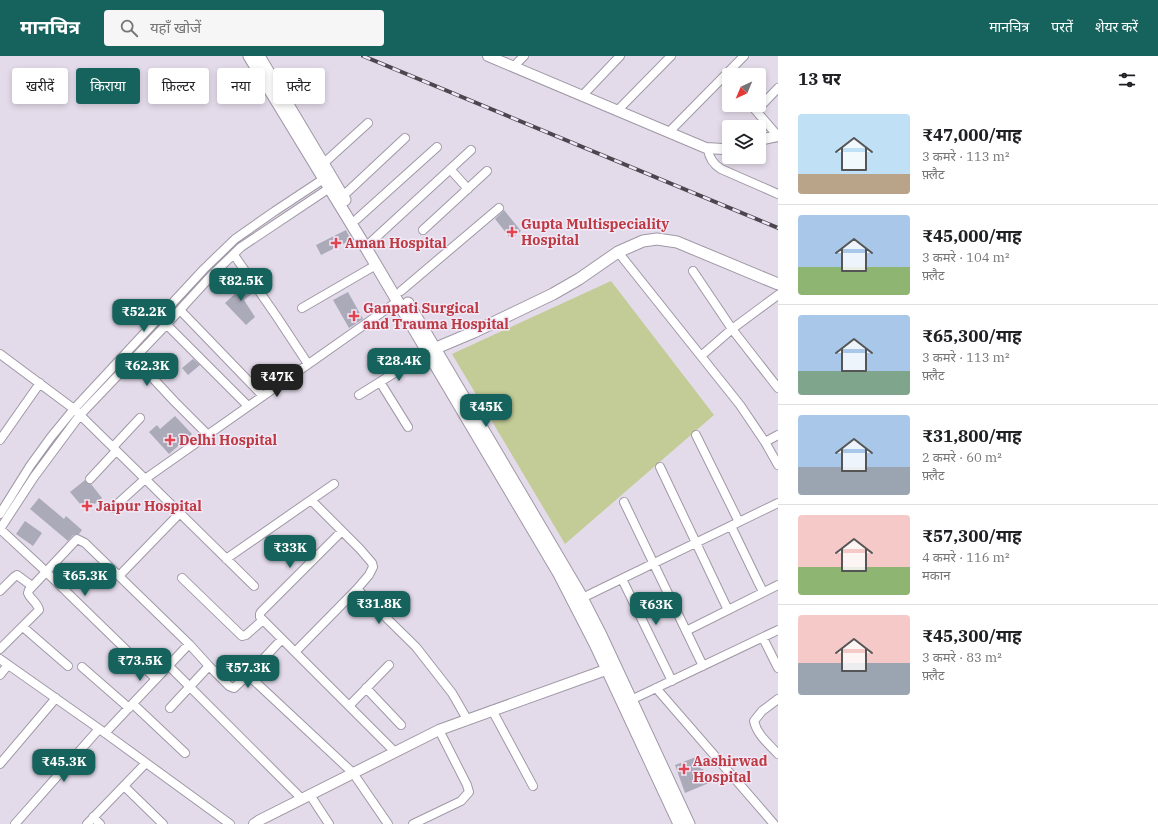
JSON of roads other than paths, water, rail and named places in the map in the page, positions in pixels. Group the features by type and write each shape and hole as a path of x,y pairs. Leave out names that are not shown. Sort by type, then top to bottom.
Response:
{"main road":[{"path":"249,56 330,181 376,265 399,296"},
{"path":"259,56 324,163 330,181 343,196 371,242 399,296 482,436 559,574 578,600 611,668 679,824"},
{"path":"431,350 474,332 553,294 618,252 643,241 657,239 677,242 778,284"},
{"path":"611,668 631,700 689,824"}],"street":[{"path":"488,56 708,149 722,149"},
{"path":"513,67 524,56"},
{"path":"582,96 620,56"},
{"path":"618,110 671,56"},
{"path":"669,132 744,56"},
{"path":"766,98 778,88"},
{"path":"757,112 778,136 766,139"},
{"path":"324,163 368,123"},
{"path":"343,196 405,138"},
{"path":"357,219 437,147"},
{"path":"708,149 714,164 721,169 778,194"},
{"path":"371,242 471,150"},
{"path":"450,169 468,189"},
{"path":"423,230 487,171"},
{"path":"0,514 38,454 51,437 134,358 211,276 241,247 330,181"},
{"path":"156,680 0,529 77,412 204,269 235,239 330,181"},
{"path":"113,508 145,479 308,364 399,296 499,208"},
{"path":"618,252 740,405 765,442 778,465"},
{"path":"234,255 308,364"},
{"path":"302,308 376,265"},
{"path":"693,271 732,329 778,388"},
{"path":"702,356 732,329 778,295"},
{"path":"180,310 263,396"},
{"path":"159,318 248,406"},
{"path":"360,395 431,350"},
{"path":"0,354 77,412 254,586"},
{"path":"134,358 174,402 208,435"},
{"path":"380,382 408,427"},
{"path":"0,440 40,383"},
{"path":"90,480 140,418"},
{"path":"696,435 764,592"},
{"path":"765,442 778,435"},
{"path":"660,467 728,610"},
{"path":"226,559 334,484"},
{"path":"295,652 357,589 369,575 373,567 372,563 360,549 310,500"},
{"path":"624,502 703,666"},
{"path":"578,600 777,505"},
{"path":"119,576 180,513"},
{"path":"342,531 261,612 260,617 395,752"},
{"path":"0,649 39,610 38,606 28,593 32,586 77,539 85,543 232,688 236,687 282,639"},
{"path":"0,591 17,575 32,586"},
{"path":"182,578 242,636 246,635 263,620"},
{"path":"622,579 672,681"},
{"path":"686,631 778,585"},
{"path":"357,589 416,647 452,693 467,719"},
{"path":"23,626 68,666"},
{"path":"631,700 778,630"},
{"path":"763,638 778,668"},
{"path":"15,824 102,731 131,706 189,644"},
{"path":"0,659 230,824"},
{"path":"0,675 8,665"},
{"path":"169,666 306,797 329,824"},
{"path":"170,708 209,666"},
{"path":"349,706 389,666"},
{"path":"82,667 131,706 185,753"},
{"path":"254,824 439,730 611,668"},
{"path":"248,675 353,773 388,824"},
{"path":"366,688 401,725"},
{"path":"656,688 775,822"},
{"path":"0,764 56,698"},
{"path":"778,699 762,711 754,721 761,736 778,754"},
{"path":"492,710 533,786"},
{"path":"414,824 461,800 469,792 467,785 439,730"},
{"path":"87,824 146,764"},
{"path":"124,786 163,824"},
{"path":"93,817 100,824"}],"railway":[{"path":"363,56 778,228"}],"place":[{"name":"Gupta Multispeciality Hospital","path":"512,232"},
{"name":"Aman Hospital","path":"336,243"},
{"name":"Ganpati Surgical and Trauma Hospital","path":"354,316"},
{"name":"Delhi Hospital","path":"170,440"},
{"name":"Jaipur Hospital","path":"87,506"},
{"name":"Aashirwad Hospital","path":"684,769"}]}
